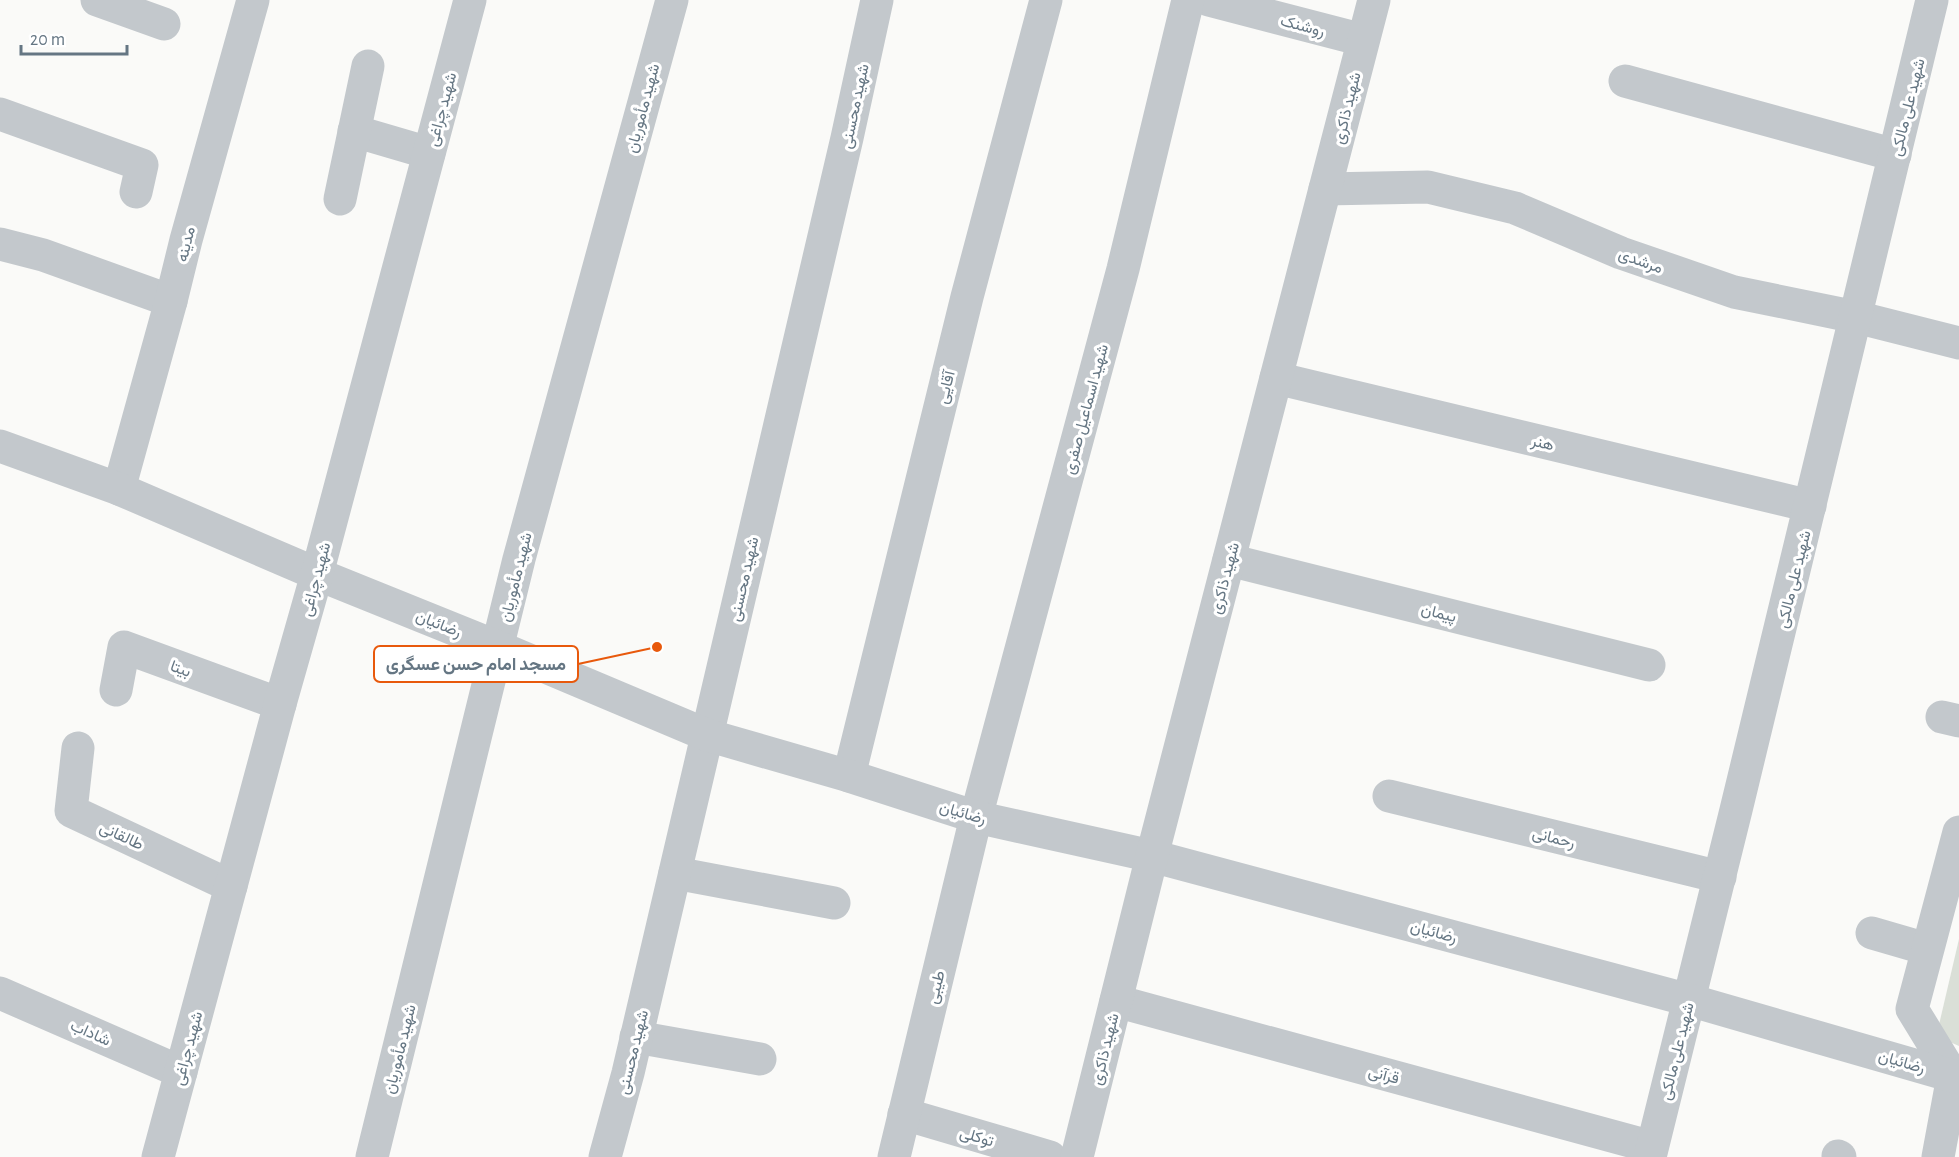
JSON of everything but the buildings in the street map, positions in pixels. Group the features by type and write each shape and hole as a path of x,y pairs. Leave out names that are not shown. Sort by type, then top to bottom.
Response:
{"street":[{"path":"97,0 164,24"},
{"name":"مدینه","path":"119,489 253,0"},
{"name":"شهید چراغی","path":"158,1157 470,0"},
{"name":"شهید مأموریان","path":"372,1157 519,559 672,0"},
{"name":"شهید محسنی","path":"605,1157 675,873 847,138 877,0"},
{"name":"آقایی","path":"849,776 967,297 1046,0"},
{"name":"شهید اسماعیل صفری","path":"976,817 1123,269 1188,0"},
{"name":"روشنک","path":"1209,0 1364,40"},
{"name":"شهید ذاکری","path":"1077,1157 1152,856 1374,0"},
{"name":"شهید علی مالکی","path":"1651,1152 1720,877 1932,0"},
{"path":"340,199 368,66"},
{"path":"1625,81 1895,155"},
{"path":"0,114 142,165 136,192"},
{"path":"354,130 429,153"},
{"name":"مرشدی","path":"1325,189 1428,187 1515,208 1621,253 1734,292 1856,317 1959,342"},
{"path":"0,244 43,255 171,301"},
{"name":"هنر","path":"1276,378 1810,506"},
{"name":"رضائیان","path":"0,446 119,489 317,574 707,735 849,776 976,817 1152,856 1689,1000 1957,1076"},
{"name":"پیمان","path":"1229,560 1649,665"},
{"name":"بیتا","path":"116,690 124,647 280,704"},
{"name":"طالقانی","path":"78,748 71,811 231,886"},
{"name":"رحمانی","path":"1389,796 1720,877"},
{"name":"طیبی","path":"894,1157 976,817"},
{"path":"1938,1157 1957,1076 1912,1009 1959,832"},
{"path":"675,873 834,903"},
{"path":"1872,933 1927,949"},
{"name":"شاداب","path":"0,993 181,1072"},
{"name":"قرآنی","path":"1116,1001 1651,1152"},
{"path":"636,1037 760,1059"},
{"name":"توکلی","path":"904,1114 1050,1157"}],"shaded area":[{"path":"1959,939 1959,1046 1950,1042 1938,1029"}],"place":[{"name":"مسجد امام حسن عسگری","path":"657,647"}]}
